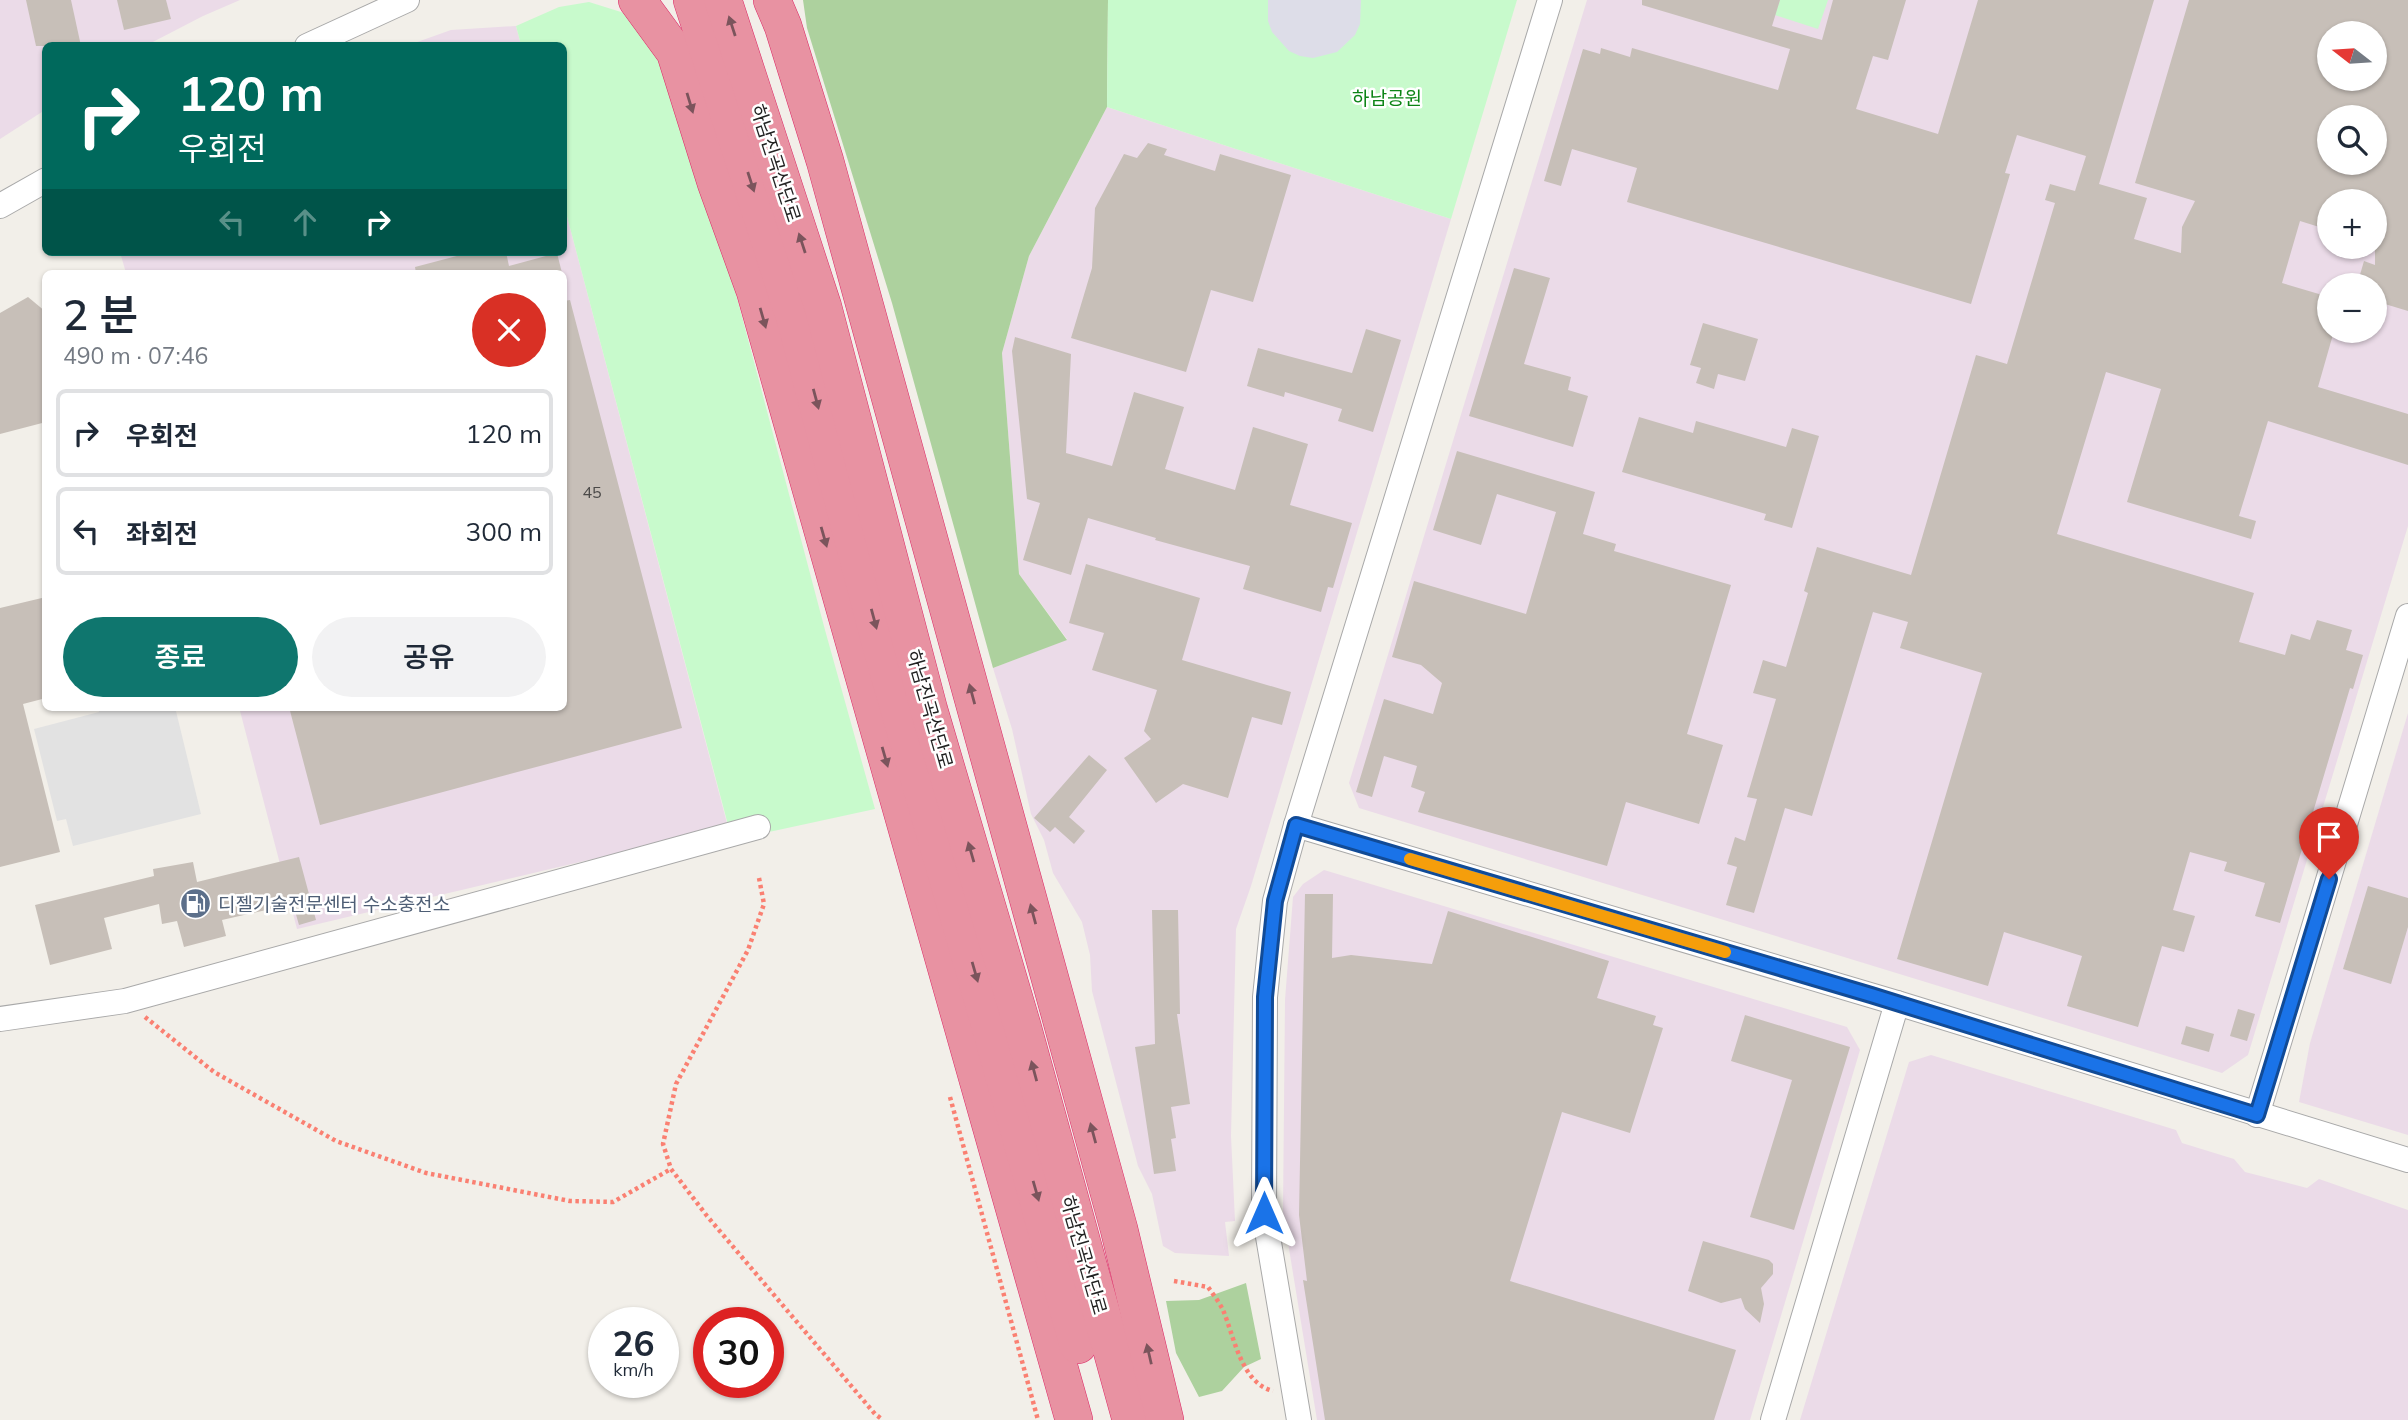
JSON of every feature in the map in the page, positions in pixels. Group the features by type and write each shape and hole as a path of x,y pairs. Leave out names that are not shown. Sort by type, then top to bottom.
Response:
{"highway":[{"path":"637,0 675,52"},
{"path":"666,0 675,52 716,183 755,290 1074,1420"},
{"name":"하남진곡산단로","path":"692,0 796,322 882,650 916,714 1022,1025 1132,1420"},
{"name":"하남진곡산단로","path":"723,0 823,307 916,714 1097,1420"},
{"path":"780,9 825,161 1119,1228 1165,1420"}],"street":[{"path":"316,42 407,0"},
{"path":"1297,1408 1264,1213 1265,997 1275,901 1296,825 1550,0"},
{"path":"0,206 42,182"},
{"path":"2257,1115 2408,616"},
{"path":"1296,825 1897,1003 2408,1160"},
{"path":"0,1019 125,1001 758,827"},
{"path":"1773,1420 1897,1003"}],"path":[{"path":"759,878 765,904 748,950 676,1084 663,1144 671,1169 707,1216 866,1404 883,1420"},
{"path":"125,1001 214,1072 336,1141 426,1174 570,1201 613,1202 671,1169"},
{"path":"947,1088 1038,1420"},
{"path":"1174,1280 1208,1287 1222,1308 1239,1358 1264,1389 1297,1408"}],"shaded area":[{"path":"0,0 240,0 153,42 42,42 42,112 0,139"},
{"path":"1268,0 1361,0 1360,24 1355,35 1337,52 1313,58 1300,56 1289,51 1272,32 1268,21"},
{"path":"1587,0 2408,0 2408,526 2248,1055 2222,1073 1359,808 1349,783"},
{"path":"516,26 520,42 417,42 451,30"},
{"path":"1107,107 1451,219 1236,929 1231,1136 1235,1221 1225,1222 1229,1256 1175,1253 1163,1246 1152,1194 1138,1166 1092,991 1090,955 1082,922 1053,873 1044,840 1031,814 1012,729 993,668 1067,639 1019,574 1002,353 1029,256"},
{"path":"567,216 728,827 297,929 240,711 567,711 567,270 125,270 121,256 567,256"},
{"path":"176,711 201,814 73,846 66,819 57,821 34,729 99,712"},
{"path":"2408,713 2408,1135 2299,1102 2310,1043"},
{"path":"1324,870 1847,1027 1860,1050 1750,1420 1317,1420 1283,1212 1285,1000 1293,897 1303,884"},
{"path":"1931,1055 2176,1130 2182,1143 2234,1159 2245,1172 2307,1188 2319,1179 2408,1210 2408,1420 1800,1420 1909,1062"}],"green space":[{"path":"803,0 1108,0 1107,107 1029,256 1002,353 1019,574 1067,640 993,668 892,303 807,28"},
{"name":"하남공원","path":"1108,0 1517,0 1451,219 1107,107"},
{"path":"1780,0 1828,0 1818,29 1775,15"},
{"path":"589,2 621,12 641,21 658,44 718,226 875,809 732,840 567,216 567,42 520,42 516,26 559,7"},
{"path":"1246,1283 1261,1359 1244,1367 1222,1391 1199,1397 1176,1353 1166,1301 1199,1300"}],"building":[{"path":"26,0 71,0 80,42 42,42 42,46 36,46"},
{"path":"117,0 166,0 171,19 124,30"},
{"path":"1642,0 1780,0 1772,26 1822,40 1833,0 1906,0 1888,60 1873,56 1856,109 1938,134 1978,0 2154,0 2099,184 2147,198 2134,239 2181,253 2182,227 2195,201 2135,183 2189,0 2408,0 2408,311 2387,305 2387,273 2360,273 2364,261 2375,265 2375,259 2387,259 2387,189 2317,189 2317,226 2300,221 2282,283 2317,293 2317,343 2331,343 2318,387 2408,414 2408,465 2268,421 2239,516 2256,521 2251,539 2127,502 2161,389 2106,372 2057,534 2254,593 2239,642 2285,655 2291,634 2310,640 2317,620 2352,630 2346,650 2363,655 2353,689 2350,688 2280,923 2255,916 2265,883 2224,871 2227,862 2190,852 2173,910 2195,916 2184,952 2162,946 2138,1027 2067,1006 2082,956 2004,932 1988,986 1897,959 1982,673 1900,648 1908,622 1873,612 1812,816 1785,808 1754,913 1726,905 1737,867 1727,864 1735,837 1745,841 1757,799 1747,797 1776,699 1753,693 1763,660 1786,667 1808,593 1804,591 1817,547 1911,575 1976,355 2007,364 2055,203 2045,200 2050,184 2075,191 2086,156 2017,135 2005,173 2010,174 1971,304 1627,202 1637,168 1572,149 1561,186 1544,181 1583,49 1600,54 1601,48 1630,57 1632,48 1778,90 1790,49 1642,5"},
{"path":"1148,143 1167,149 1164,155 1215,171 1220,154 1291,175 1253,302 1211,290 1186,372 1071,338 1092,268 1095,208 1124,154 1137,158"},
{"path":"457,256 507,256 509,266 546,256 558,256 561,270 416,270 415,267"},
{"path":"1514,268 1550,278 1524,364 1571,377 1568,390 1588,396 1573,447 1469,416"},
{"path":"28,297 42,309 42,423 0,434 0,313"},
{"path":"567,300 570,300 682,728 320,825 290,711 567,711"},
{"path":"1703,323 1758,339 1745,381 1718,374 1714,389 1696,383 1701,368 1690,365"},
{"path":"1366,329 1401,340 1373,432 1338,421 1342,409 1285,392 1284,397 1247,386 1258,348 1352,373"},
{"path":"1015,337 1071,354 1066,453 1112,466 1134,392 1184,407 1165,469 1235,490 1253,427 1308,444 1290,505 1352,523 1333,588 1328,587 1321,612 1243,589 1250,566 1088,518 1071,575 1023,560 1040,503 1027,499 1012,351"},
{"path":"1639,417 1693,433 1696,421 1786,447 1792,428 1819,436 1792,528 1764,520 1766,514 1622,472"},
{"path":"1457,451 1595,492 1583,534 1616,544 1614,551 1731,585 1687,734 1723,745 1699,824 1626,802 1607,866 1418,812 1425,792 1411,787 1417,766 1384,756 1372,797 1356,792 1384,699 1433,714 1442,683 1421,665 1392,657 1414,581 1526,614 1556,512 1497,494 1481,545 1433,530"},
{"path":"1086,564 1200,598 1182,660 1291,692 1282,725 1252,717 1228,798 1183,784 1156,803 1124,758 1151,739 1144,731 1157,690 1092,670 1104,633 1069,623"},
{"path":"42,598 42,699 23,704 60,852 0,867 0,608"},
{"path":"1089,755 1107,770 1069,817 1085,831 1074,844 1055,827 1050,832 1034,818"},
{"path":"299,857 316,920 299,925 293,904 222,920 226,936 184,947 177,921 162,924 159,904 104,918 112,949 50,965 35,905 154,876 153,869 193,862 197,882"},
{"path":"2368,886 2408,898 2408,927 2391,984 2343,969"},
{"path":"1305,894 1333,894 1332,958 1351,955 1432,964 1448,911 1609,961 1597,998 1656,1016 1653,1025 1663,1028 1630,1133 1562,1112 1510,1281 1736,1350 1714,1420 1325,1420 1303,1280 1307,1281 1299,1215"},
{"path":"1152,910 1178,910 1180,1014 1177,1014 1190,1104 1171,1107 1176,1138 1171,1139 1176,1171 1154,1174 1135,1047 1155,1044"},
{"path":"2238,1009 2255,1014 2247,1041 2230,1036"},
{"path":"1745,1015 1850,1047 1794,1230 1750,1217 1792,1080 1731,1061"},
{"path":"2186,1026 2214,1034 2209,1052 2181,1044"},
{"path":"1703,1241 1769,1260 1773,1264 1773,1274 1761,1288 1764,1304 1760,1323 1745,1309 1741,1298 1721,1303 1688,1291"}],"slow traffic":[{"path":"1410,859 1725,952"}],"place":[{"name":"디젤기술전문센터 수소충전소","path":"195,904"}],"route":[{"path":"1264,1213 1265,997 1275,901 1296,825 1871,995 2257,1115 2329,879"}]}
